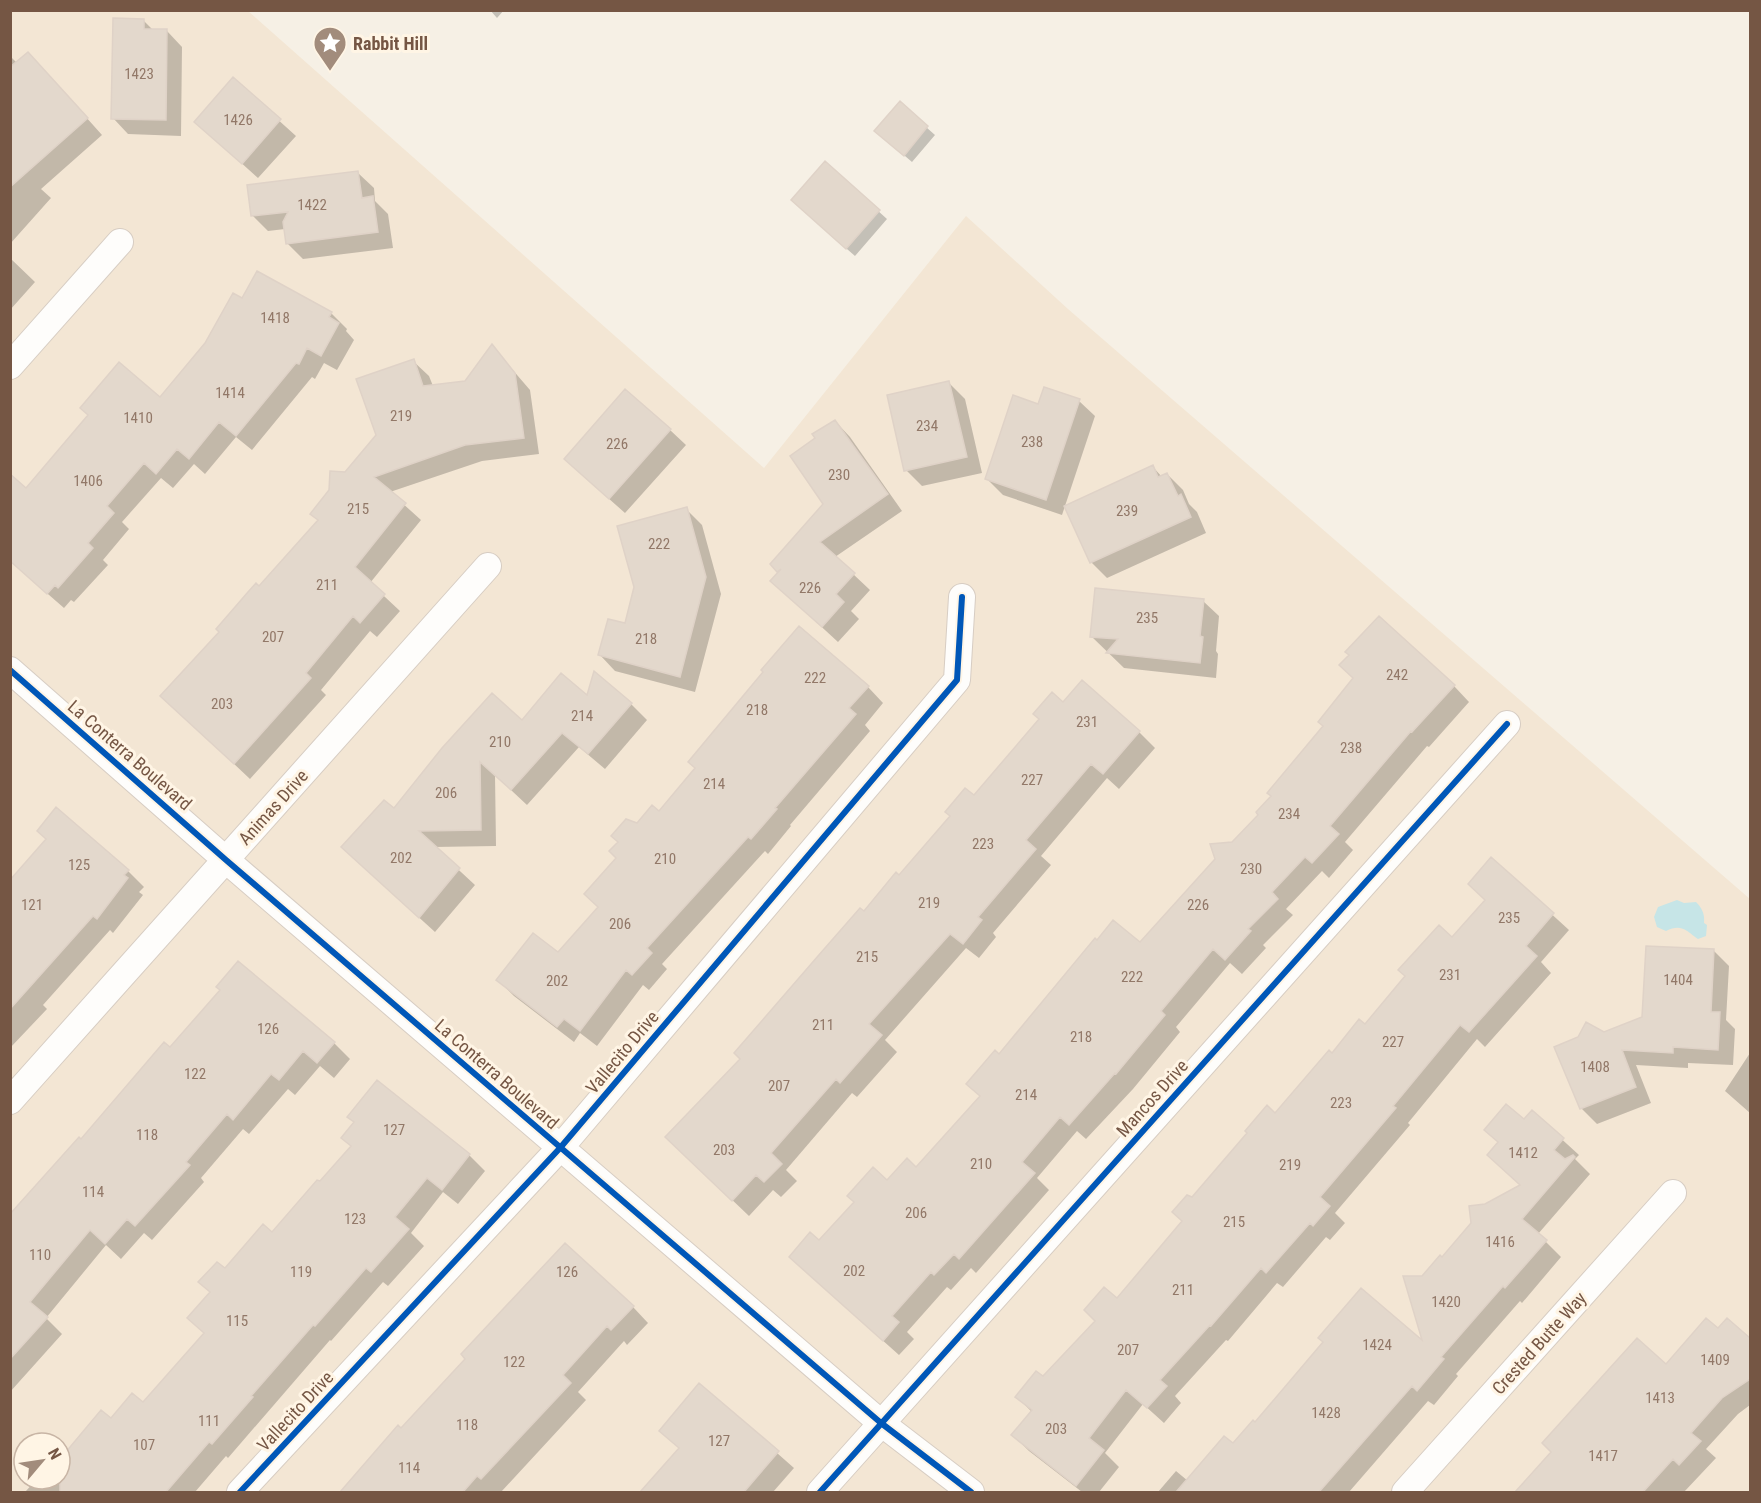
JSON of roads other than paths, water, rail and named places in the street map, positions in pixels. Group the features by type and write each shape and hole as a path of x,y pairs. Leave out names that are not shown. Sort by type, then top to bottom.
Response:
{"street":[{"path":"10,366 120,242"},
{"name":"Animas Drive","path":"10,1101 488,566"},
{"name":"Vallecito Drive","path":"240,1492 560,1148 957,681 962,597"},
{"name":"La Conterra Boulevard","path":"10,670 226,860 881,1423 971,1492"},
{"name":"Mancos Drive","path":"820,1492 1508,724"},
{"name":"Crested Butte Way","path":"1405,1492 1673,1193"}],"water":[{"path":"1677,900 1698,904 1704,923 1707,925 1706,936 1698,939 1680,928 1666,931 1657,927 1654,917 1658,907"}],"place":[{"name":"Rabbit Hill","path":"330,72"}]}
